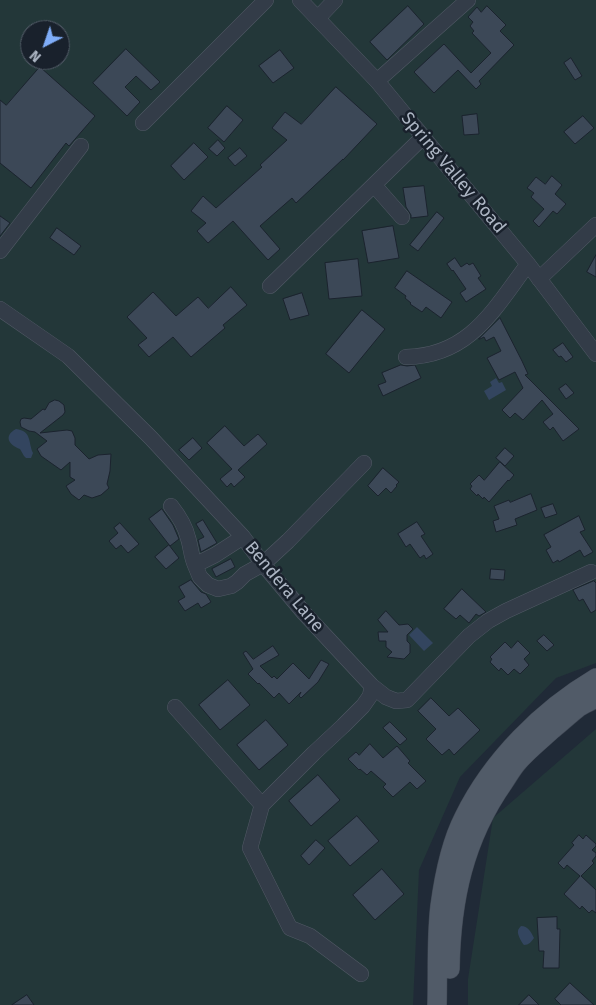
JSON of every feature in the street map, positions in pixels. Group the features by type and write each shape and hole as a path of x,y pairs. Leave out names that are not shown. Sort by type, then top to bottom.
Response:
{"main road":[{"path":"437,1005 440,906 451,850 463,818 500,761 524,734 544,714 567,696 596,678"},
{"path":"450,1005 450,950 454,912 461,873 478,825 517,763 542,738 579,708 596,698"}],"street":[{"path":"143,123 266,0"},
{"name":"Spring Valley Road","path":"300,0 377,81 528,264 596,354"},
{"path":"318,18 335,0"},
{"path":"377,81 468,0"},
{"path":"270,286 423,137"},
{"path":"0,250 80,146"},
{"path":"374,185 402,217"},
{"path":"539,279 596,225"},
{"path":"406,358 437,353 464,340 476,331 528,264"},
{"name":"Bendera Lane","path":"0,309 68,356 151,438 243,537 263,564 329,641 372,686 386,697 396,701 407,700 469,636 488,621 591,572"},
{"path":"171,506 186,531 192,557 200,577 208,585 218,588 231,586 245,574 263,564 288,541 364,463"},
{"path":"195,565 243,537"},
{"path":"361,974 310,936 290,928 250,848 262,805 363,706 370,696 372,686"},
{"path":"175,707 262,805"}],"green space":[{"path":"0,0 596,0 596,663 556,678 460,777 419,870 413,1005 0,1005"},
{"path":"596,729 596,1005 468,1005 468,979 493,818"}],"water":[{"path":"496,378 499,383 502,382 506,390 489,400 484,391 492,386 490,382"},
{"path":"16,429 25,432 29,438 33,453 31,458 26,458 20,449 10,443 9,437"},
{"path":"417,627 433,643 424,651 409,635"},
{"path":"521,926 527,928 534,938 531,942 524,945 518,934"}],"building":[{"path":"408,6 424,24 387,60 370,42"},
{"path":"487,6 506,25 500,31 514,45 479,81 481,84 476,89 458,70 434,93 414,72 444,44 471,73 491,53 472,33 474,31 470,26 473,22 468,17 477,7 481,12"},
{"path":"126,49 160,82 151,90 136,76 125,87 140,102 127,116 93,83"},
{"path":"280,50 294,68 273,83 259,66"},
{"path":"571,58 582,76 575,80 564,63"},
{"path":"37,70 43,70 95,116 69,146 66,143 31,188 0,163 0,100 6,105"},
{"path":"336,87 377,124 343,160 296,203 292,198 260,226 280,249 268,260 233,221 208,243 197,231 206,223 191,211 203,196 216,208 262,167 260,165 287,140 272,128 285,112 301,124"},
{"path":"227,106 243,120 224,142 208,128"},
{"path":"477,114 479,134 464,135 462,116"},
{"path":"583,116 594,128 575,144 564,132"},
{"path":"218,140 225,148 217,156 209,149"},
{"path":"194,143 208,157 184,180 171,166"},
{"path":"240,148 247,156 235,166 228,158"},
{"path":"552,176 562,185 555,194 566,204 557,214 553,211 539,227 533,221 544,209 531,197 534,193 527,188 536,177 545,184"},
{"path":"424,186 428,216 411,218 406,207 403,188"},
{"path":"437,212 444,218 418,251 410,245"},
{"path":"0,216 10,223 0,236"},
{"path":"393,226 399,258 368,263 362,231"},
{"path":"57,228 81,246 74,255 50,238"},
{"path":"596,255 596,277 587,272"},
{"path":"455,258 461,267 467,263 469,265 473,263 481,276 478,278 486,289 466,302 460,293 466,289 447,264"},
{"path":"358,259 362,296 329,299 325,263"},
{"path":"407,271 452,302 441,318 426,307 422,312 410,304 405,298 406,296 395,288"},
{"path":"231,287 247,305 223,325 225,328 191,357 173,337 149,357 138,345 147,338 127,317 153,292 176,316 198,297 208,308"},
{"path":"302,293 309,315 290,320 283,299"},
{"path":"362,310 385,329 349,373 326,354"},
{"path":"500,318 528,374 525,375 579,429 563,441 553,427 550,430 543,422 553,414 542,400 523,420 515,413 510,418 502,410 523,388 515,372 499,380 487,358 501,351 494,337 486,341 484,337 479,339"},
{"path":"563,343 573,357 566,362 553,350"},
{"path":"401,365 415,365 421,378 383,396 378,385 386,382 382,373"},
{"path":"566,384 574,393 566,399 559,389"},
{"path":"55,400 64,405 65,412 40,433 72,431 75,445 89,459 98,455 111,454 107,484 109,488 101,495 92,498 84,495 79,500 71,494 66,486 75,480 70,477 70,462 61,470 41,456 37,449 47,441 35,432 21,427 21,419 31,419 43,409 45,410 49,403"},
{"path":"225,426 244,446 258,434 267,444 238,470 245,477 234,487 231,483 227,487 220,479 232,469 207,443"},
{"path":"193,438 202,448 189,460 179,450"},
{"path":"505,448 514,456 505,466 496,458"},
{"path":"500,462 514,475 489,502 478,494 477,496 470,489 472,486 470,484 479,475 484,480"},
{"path":"383,468 399,482 391,493 386,488 378,496 368,486"},
{"path":"531,494 537,510 515,519 517,525 496,532 493,521 499,519 494,506"},
{"path":"553,504 557,514 545,518 541,508"},
{"path":"162,509 173,525 179,539 170,546 149,519"},
{"path":"579,516 585,530 580,532 593,552 584,557 580,550 559,562 558,560 553,563 546,550 551,547 544,535"},
{"path":"203,520 217,543 201,552 198,540 204,537 196,524"},
{"path":"417,522 425,534 421,536 433,554 426,559 424,555 420,558 410,544 406,547 398,534"},
{"path":"120,523 139,544 128,553 121,545 116,549 109,541 118,533 114,528"},
{"path":"169,545 179,558 166,569 155,557"},
{"path":"231,559 235,567 216,577 212,569"},
{"path":"491,569 505,570 504,580 490,579"},
{"path":"191,580 201,592 206,594 211,602 201,608 198,603 185,611 178,601 185,597 179,587"},
{"path":"594,581 596,583 596,610 591,613 583,599 579,601 573,590"},
{"path":"462,589 486,612 479,616 476,614 469,623 460,615 456,619 444,609"},
{"path":"386,611 399,625 408,624 413,629 407,635 410,653 404,659 387,657 392,652 386,647 386,641 379,641 378,632 388,632 378,620"},
{"path":"544,635 554,645 547,651 537,641"},
{"path":"518,641 530,653 524,659 529,665 520,674 514,669 508,675 501,668 499,671 490,662 492,659 490,657 505,642 511,648"},
{"path":"273,646 279,655 260,666 272,678 274,676 277,679 293,663 309,679 321,660 329,664 318,682 301,698 299,696 301,692 289,704 279,693 274,698 248,674 253,669 243,653 246,651 253,659"},
{"path":"228,680 250,705 220,730 199,705"},
{"path":"431,698 449,716 458,708 480,730 454,755 449,749 442,755 426,739 436,729 418,711"},
{"path":"266,720 288,745 259,770 237,745"},
{"path":"390,722 407,739 400,745 383,728"},
{"path":"370,744 383,758 397,746 410,761 408,763 426,781 417,789 410,782 393,797 383,787 386,784 371,771 367,775 348,759 356,752 359,755"},
{"path":"318,775 340,800 311,826 289,801"},
{"path":"357,816 379,841 350,866 328,841"},
{"path":"579,835 583,839 586,835 596,844 592,850 596,853 592,861 594,863 581,876 596,890 596,913 592,910 589,913 582,906 580,909 564,894 580,876 567,865 564,869 558,863 574,845 572,843"},
{"path":"316,840 325,848 309,865 301,856"},
{"path":"382,869 404,894 375,920 353,895"},
{"path":"557,917 557,929 560,929 559,968 543,968 544,951 539,951 537,918"},
{"path":"570,983 594,1005 561,1005 555,999"},
{"path":"27,995 34,1005 12,1005"},
{"path":"529,995 539,1005 519,1005"}]}
